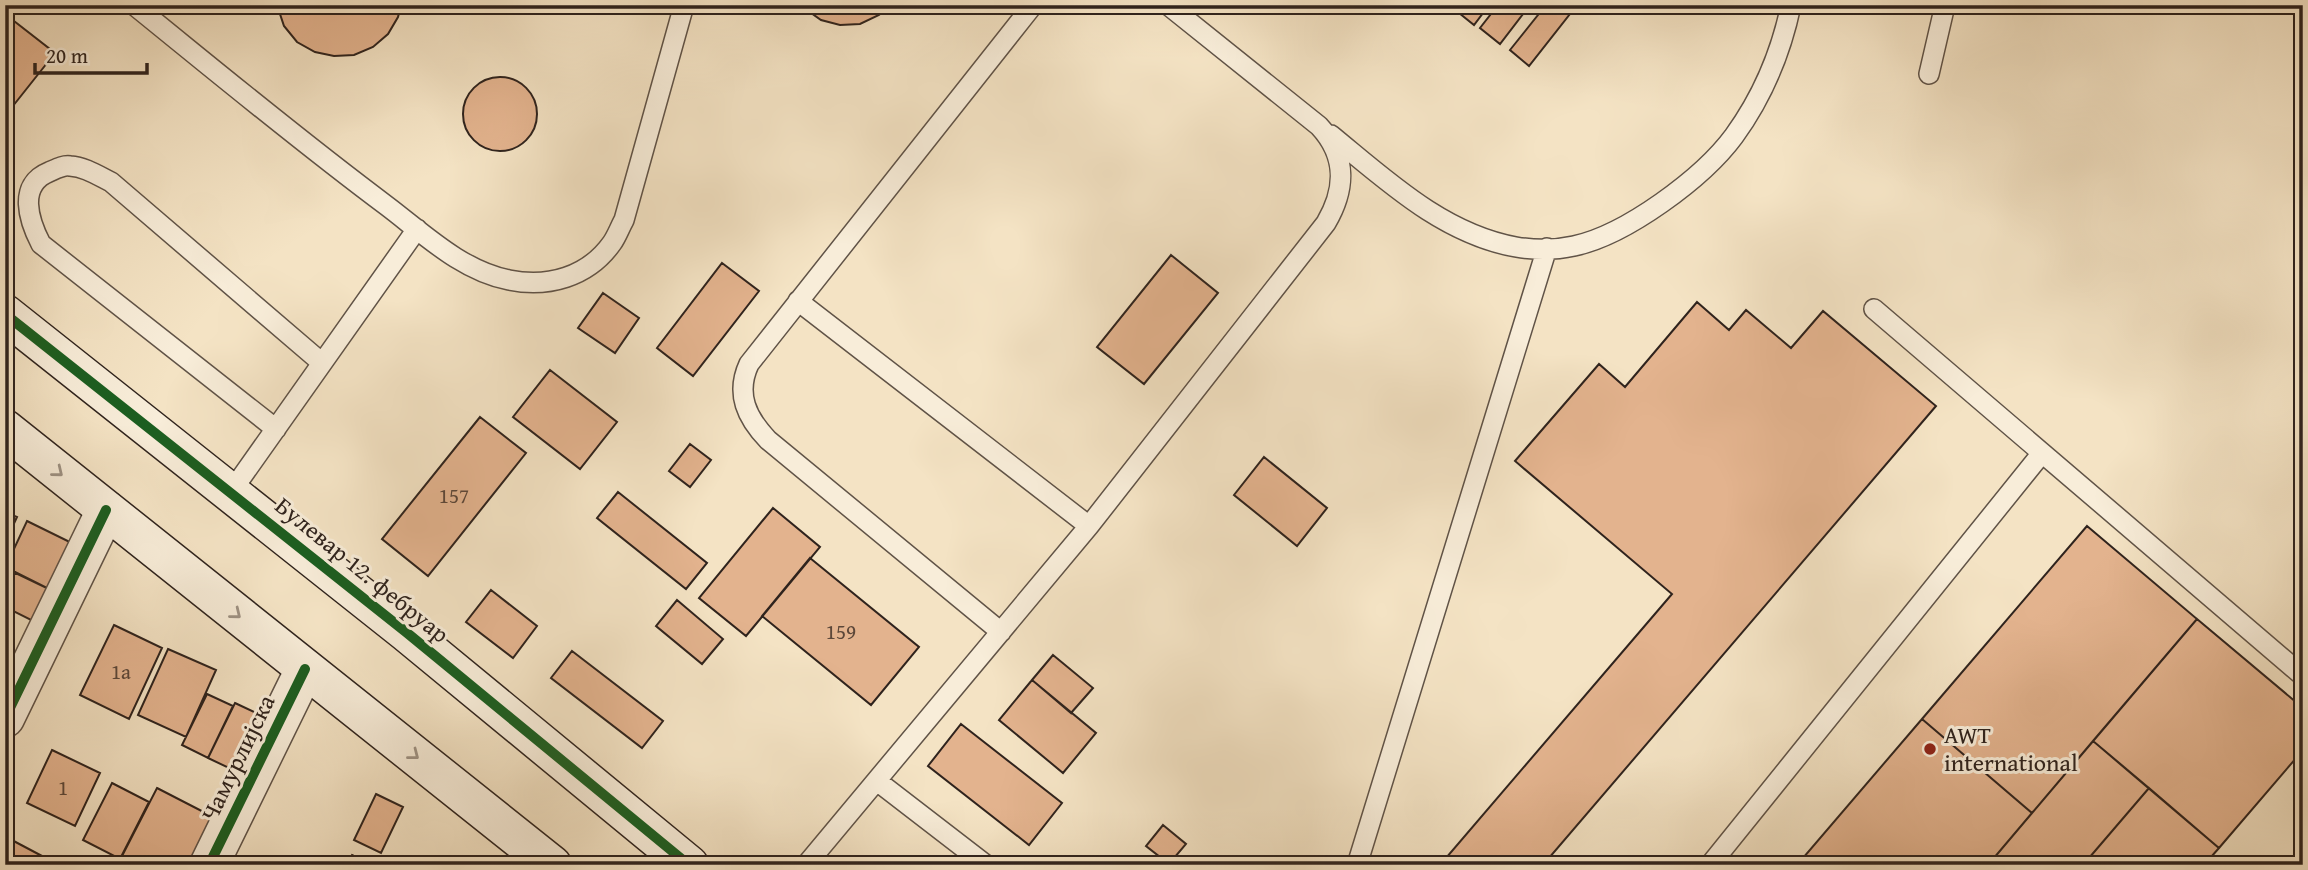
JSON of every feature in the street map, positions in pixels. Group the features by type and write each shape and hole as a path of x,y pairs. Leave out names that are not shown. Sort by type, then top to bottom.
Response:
{"main road":[{"name":"Булевар 12. фебруар","path":"5,314 509,715 689,865"},
{"path":"5,429 552,865"},
{"path":"5,718 106,510"},
{"name":"Чамурлијска","path":"209,865 305,669"}],"lane":[{"path":"134,5 352,180 456,258 507,280 549,282 582,270 598,260 613,242 624,220 684,5"},
{"path":"1001,632 768,440 751,418 741,387 749,364 797,301 1033,5"},
{"path":"1168,5 1406,197 1452,224 1516,247 1546,248 1575,246 1634,221 1687,183 1710,162 1733,137 1772,72 1791,5"},
{"path":"1928,74 1945,5"},
{"path":"806,865 1089,526 1326,223 1339,195 1340,168 1334,145 1319,126"},
{"path":"276,429 41,244 27,209 35,183 44,174 66,165 88,170 111,182 322,363"},
{"path":"231,492 417,229"},
{"path":"1357,865 1546,248"},
{"path":"797,301 1089,526"},
{"path":"1874,309 2303,676"},
{"path":"1710,865 2042,453"},
{"path":"877,780 986,865"}],"building":[{"path":"277,5 401,5 398,17 388,34 373,47 354,55 334,56 315,52 297,42 284,26"},
{"path":"800,5 891,5 879,15 860,24 840,25 821,20"},
{"path":"1458,5 1489,5 1474,25 1454,9"},
{"path":"1498,5 1530,5 1500,44 1480,28"},
{"path":"1546,5 1577,5 1529,66 1510,50"},
{"path":"5,14 55,53 5,116"},
{"path":"500,77 514,80 526,88 534,100 537,114 534,128 526,140 514,148 500,151 486,148 474,140 466,128 463,114 466,100 474,88 486,80"},
{"path":"1171,255 1218,293 1144,384 1097,347"},
{"path":"722,263 759,291 693,376 657,348"},
{"path":"603,293 639,318 615,353 578,328"},
{"path":"1697,302 1729,330 1746,310 1791,348 1823,311 1936,406 1543,865 1440,865 1672,594 1515,461 1599,364 1625,387"},
{"path":"550,370 617,422 580,469 513,417"},
{"path":"480,417 526,453 428,576 382,539"},
{"path":"690,444 711,460 690,487 669,471"},
{"path":"1264,457 1327,508 1297,546 1234,495"},
{"path":"618,492 707,563 686,589 597,518"},
{"path":"773,508 820,547 746,636 699,598"},
{"path":"5,512 17,517 5,543"},
{"path":"27,521 84,549 61,595 5,568"},
{"path":"2087,526 2197,619 2032,813 1922,719"},
{"path":"810,558 919,647 871,705 762,616"},
{"path":"15,572 61,595 45,627 5,607 5,592"},
{"path":"491,590 537,626 513,658 466,622"},
{"path":"677,600 723,639 702,664 656,626"},
{"path":"2197,619 2303,708 2303,750 2219,848 2093,741"},
{"path":"114,625 162,648 129,719 80,695"},
{"path":"168,649 216,670 186,737 138,715"},
{"path":"572,651 663,721 642,748 551,678"},
{"path":"1053,655 1093,688 1071,713 1032,680"},
{"path":"1032,680 1096,733 1063,773 999,720"},
{"path":"207,694 233,706 208,758 182,745"},
{"path":"235,703 275,722 248,777 208,758"},
{"path":"1922,719 2032,813 1988,865 1797,865"},
{"path":"961,724 1062,803 1029,845 928,766"},
{"path":"2093,741 2149,788 2083,865 1988,865"},
{"path":"52,750 100,773 75,826 27,803"},
{"path":"112,783 149,802 120,859 83,840"},
{"path":"157,788 225,823 204,865 138,865 122,856"},
{"path":"2149,788 2219,848 2204,865 2083,865"},
{"path":"376,794 403,807 381,853 354,840"},
{"path":"1163,825 1186,844 1169,864 1146,846"},
{"path":"8,838 59,865 5,865 5,845"},
{"path":"352,855 371,865 347,865"}],"cycle path":[{"path":"5,314 406,632 689,865"},
{"path":"5,718 106,510"},
{"path":"209,865 305,669"}],"place":[{"name":"AWT international","path":"1930,749"}]}
